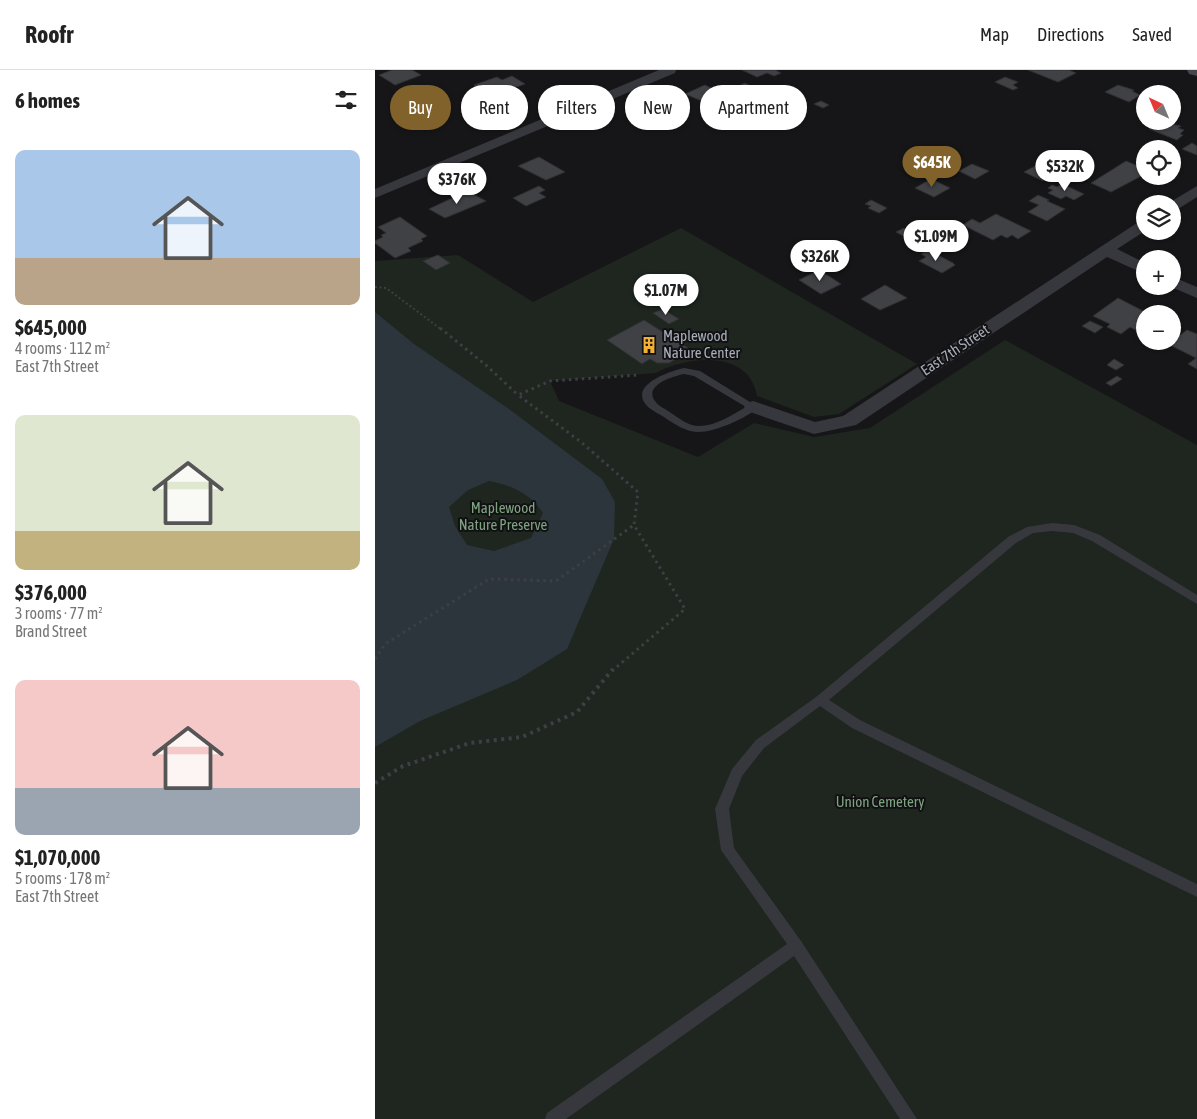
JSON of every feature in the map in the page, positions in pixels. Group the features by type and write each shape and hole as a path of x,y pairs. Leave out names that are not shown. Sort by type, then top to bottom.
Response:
{"street":[{"path":"375,194 670,70"},
{"path":"1181,201 1197,190"},
{"name":"East 7th Street","path":"753,407 814,428 849,421 1136,230"},
{"path":"1106,250 1136,264"},
{"path":"1181,286 1197,293"}],"lane":[{"path":"684,371 697,373 753,407 720,424 702,428 690,428 651,404 647,397 648,390 657,381 670,374 684,371"},
{"path":"909,1119 796,946 728,850 722,809 737,773 760,744 820,700 1011,540 1031,530 1052,527 1074,529 1096,538 1197,600"},
{"path":"820,700 856,724 1197,891"},
{"path":"553,1119 796,946"}],"path":[{"path":"375,287 386,288 445,331 491,367 518,395 581,442 638,492 634,525 685,609 610,672 577,712 522,737 470,743 403,766 375,782"},
{"path":"518,395 550,381 647,374"},
{"path":"375,659 385,644 489,578 556,581 634,525"}],"green space":[{"name":"Union Cemetery","path":"681,228 917,364 839,414 814,417 757,396 752,381 742,370 715,360 699,360 684,363 656,373 550,381 559,401 698,457 754,423 814,437 870,428 1005,340 1197,445 1197,1119 375,1119 375,261 458,255 533,302"}],"shaded area":[{"path":"375,312 414,344 509,409 602,479 615,502 614,539 567,649 517,680 420,721 375,747","holes":["489,481 526,495 543,513 531,538 494,551 467,545 455,526 449,507 468,490"]}],"building":[{"path":"392,70 412,70 421,75 395,85 379,75"},
{"path":"742,70 775,70 781,73 774,76 767,73 757,77"},
{"path":"1028,70 1069,70 1076,73 1058,82"},
{"path":"512,76 525,84 474,85 497,77 502,80"},
{"path":"1005,77 1018,82 1013,85 1018,88 1013,90 995,82"},
{"path":"1118,85 1134,90 1132,91 1136,93 1136,98 1129,102 1105,92"},
{"path":"700,87 700,100 690,96 690,92"},
{"path":"821,101 829,105 823,108 814,104"},
{"path":"1152,130 1184,130 1180,134 1183,135 1177,140"},
{"path":"1192,143 1197,146 1197,155 1182,149"},
{"path":"539,157 565,172 546,180 518,166"},
{"path":"1126,161 1136,165 1136,179 1111,192 1091,183"},
{"path":"972,164 989,171 975,179 959,171"},
{"path":"1037,165 1056,174 1043,181 1024,172"},
{"path":"931,179 950,188 934,197 915,188"},
{"path":"1062,184 1084,194 1074,200 1066,196 1061,199 1048,193 1053,190 1048,188 1052,185 1057,187"},
{"path":"539,186 545,190 539,193 546,197 526,206 513,198"},
{"path":"467,191 486,201 445,218 429,209"},
{"path":"1038,195 1065,209 1047,221 1028,212 1039,205 1029,201"},
{"path":"871,200 887,208 879,213 868,208 871,206 865,204"},
{"path":"996,214 1031,231 1018,239 1012,235 1007,238 1001,235 993,240 963,225 972,219 980,223"},
{"path":"400,217 427,236 421,239 423,241 408,248 411,251 395,258 375,243 375,241 386,233 378,227"},
{"path":"904,228 917,235 909,239 896,232"},
{"path":"928,250 955,265 942,273 919,261 926,257 921,254"},
{"path":"438,255 450,263 436,270 423,261"},
{"path":"819,270 841,284 821,294 799,280"},
{"path":"885,285 907,298 880,310 861,299"},
{"path":"1118,298 1136,307 1136,330 1130,327 1121,334 1107,327 1110,324 1093,316"},
{"path":"663,309 679,319 669,324 653,313"},
{"name":"Maplewood Nature Center","path":"644,320 691,350 669,363 657,363 650,359 642,364 607,340"},
{"path":"1090,321 1103,327 1095,333 1082,326"},
{"path":"1187,330 1197,334 1197,369 1188,364 1196,358 1180,350 1181,334"},
{"path":"1114,359 1124,365 1116,370 1107,365"},
{"path":"1117,376 1122,379 1111,386 1106,383"}],"place":[{"name":"Maplewood Nature Center","path":"649,345"}],"park label":[{"name":"Maplewood Nature Preserve","path":"503,516"}]}
